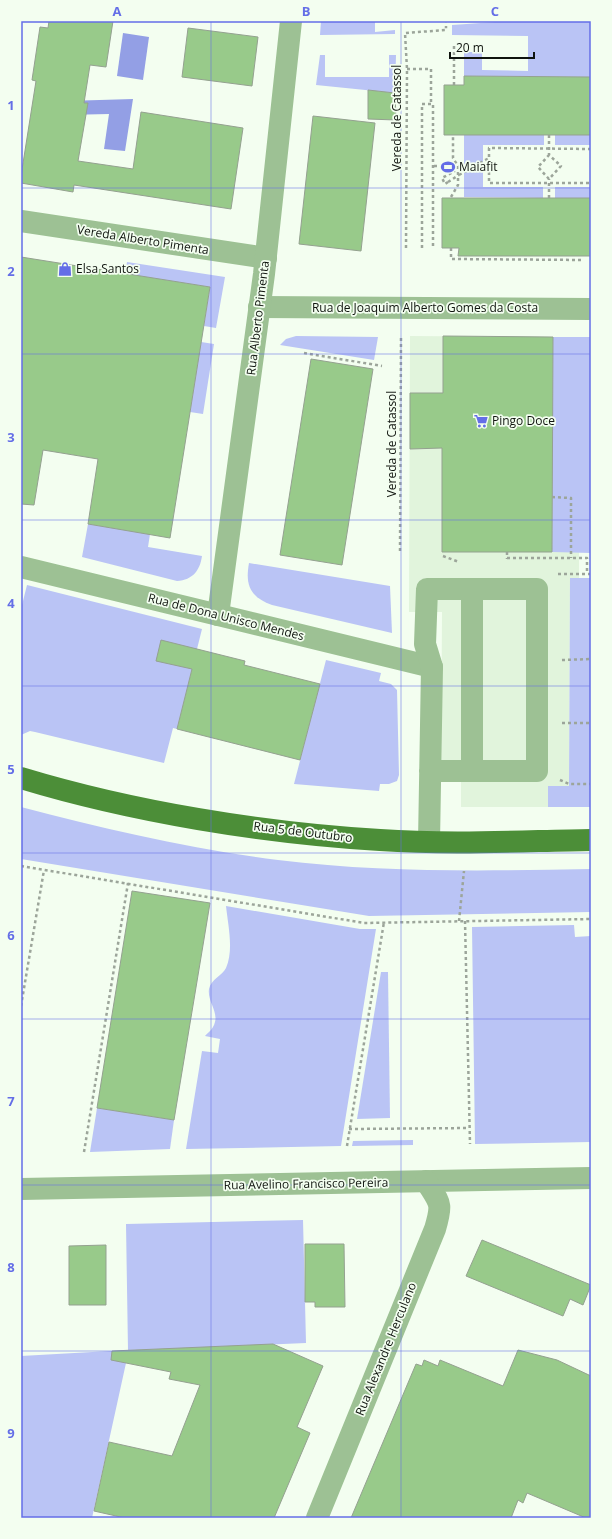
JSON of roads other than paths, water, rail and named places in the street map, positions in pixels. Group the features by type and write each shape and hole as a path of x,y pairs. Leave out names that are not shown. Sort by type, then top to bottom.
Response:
{"main road":[{"name":"Rua 5 de Outubro","path":"21,778 95,797 214,821 335,837 429,842 591,840"}],"street":[{"name":"Rua Alberto Pimenta","path":"218,615 260,307 291,21"},
{"name":"Vereda Alberto Pimenta","path":"21,221 266,258"},
{"name":"Rua de Joaquim Alberto Gomes da Costa","path":"260,307 591,309"},
{"name":"Rua de Dona Unisco Mendes","path":"21,567 432,667"},
{"path":"429,842 430,771 432,667 425,644 427,589 537,589 537,771 430,771"},
{"path":"472,589 472,771"},
{"name":"Rua Avelino Francisco Pereira","path":"21,1189 591,1178"},
{"name":"Rua Alexandre Herculano","path":"317,1518 435,1229 440,1212 440,1204 426,1181"}],"place":[{"name":"Maiafit","path":"448,167"},
{"name":"Elsa Santos","path":"65,269"},
{"name":"Pingo Doce","path":"481,421"}]}
